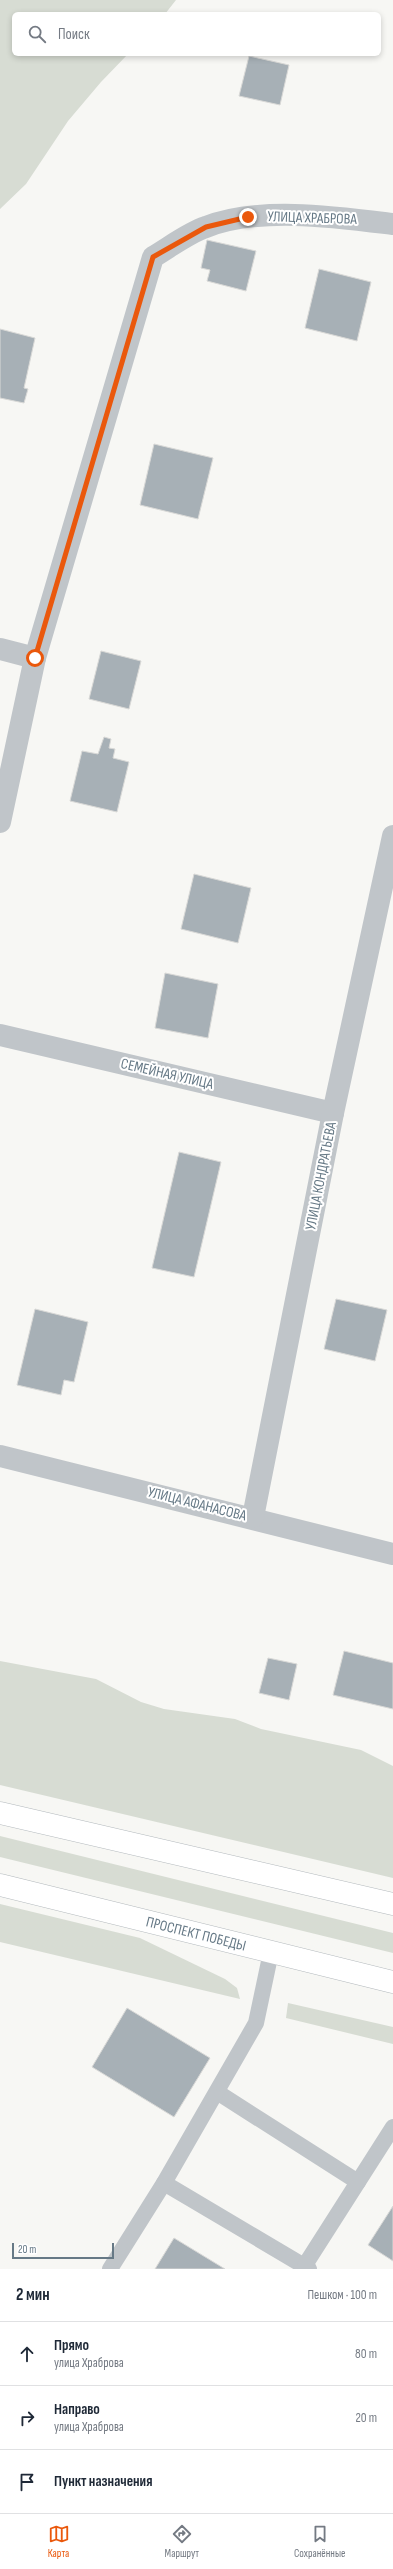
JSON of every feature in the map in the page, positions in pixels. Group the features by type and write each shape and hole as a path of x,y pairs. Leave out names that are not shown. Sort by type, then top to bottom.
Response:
{"main road":[{"path":"0,1813 393,1904"},
{"name":"ПРОСПЕКТ ПОБЕДЫ","path":"0,1885 393,1982"}],"street":[{"name":"УЛИЦА ХРАБРОВА","path":"0,822 35,658 153,257 206,227 248,217 328,216 393,224"},
{"path":"0,649 35,658"},
{"name":"УЛИЦА КОНДРАТЬЕВА","path":"253,1517 333,1113 393,836"},
{"name":"СЕМЕЙНАЯ УЛИЦА","path":"0,1035 333,1113"},
{"name":"УЛИЦА АФАНАСОВА","path":"0,1456 253,1517 393,1554"}],"lane":[{"path":"110,2269 164,2183 256,2023 271,1952"},
{"path":"217,2092 358,2182"},
{"path":"164,2183 307,2267 393,2127"}],"shaded area":[{"path":"0,0 176,0 167,12 12,12 12,56 126,56 101,82 68,121 26,184 0,209"},
{"path":"0,1661 96,1679 141,1702 164,1709 235,1719 261,1729 361,1750 393,1766 393,1878 0,1785"},
{"path":"0,1836 393,1933 393,1953 0,1857"},
{"path":"0,1904 140,1938 225,1979 237,1988 240,1999 0,1942"},
{"path":"288,2003 393,2027 393,2044 286,2018"}],"building":[{"path":"249,56 289,65 280,105 239,96"},
{"path":"207,240 256,251 246,291 207,281 210,270 201,268"},
{"path":"319,269 371,282 357,341 305,328"},
{"path":"0,329 35,338 24,388 28,389 24,403 0,398"},
{"path":"154,444 213,458 198,519 140,505"},
{"path":"101,651 141,661 129,709 89,699"},
{"path":"104,737 111,739 109,748 115,749 113,758 129,762 117,812 70,801 82,751 98,754"},
{"path":"194,874 251,888 238,943 181,929"},
{"path":"165,973 218,984 208,1038 155,1028"},
{"path":"179,1152 221,1162 194,1277 152,1268"},
{"path":"336,1299 387,1310 375,1361 324,1349"},
{"path":"35,1309 88,1322 74,1382 64,1380 61,1395 17,1385"},
{"path":"344,1651 393,1663 393,1709 333,1695"},
{"path":"268,1658 297,1664 289,1700 259,1693"},
{"path":"127,2008 210,2058 174,2117 92,2067"},
{"path":"393,2206 393,2261 368,2245"},
{"path":"174,2238 225,2269 155,2269"}],"route":[{"path":"35,658 153,257 206,227 248,217"}]}
